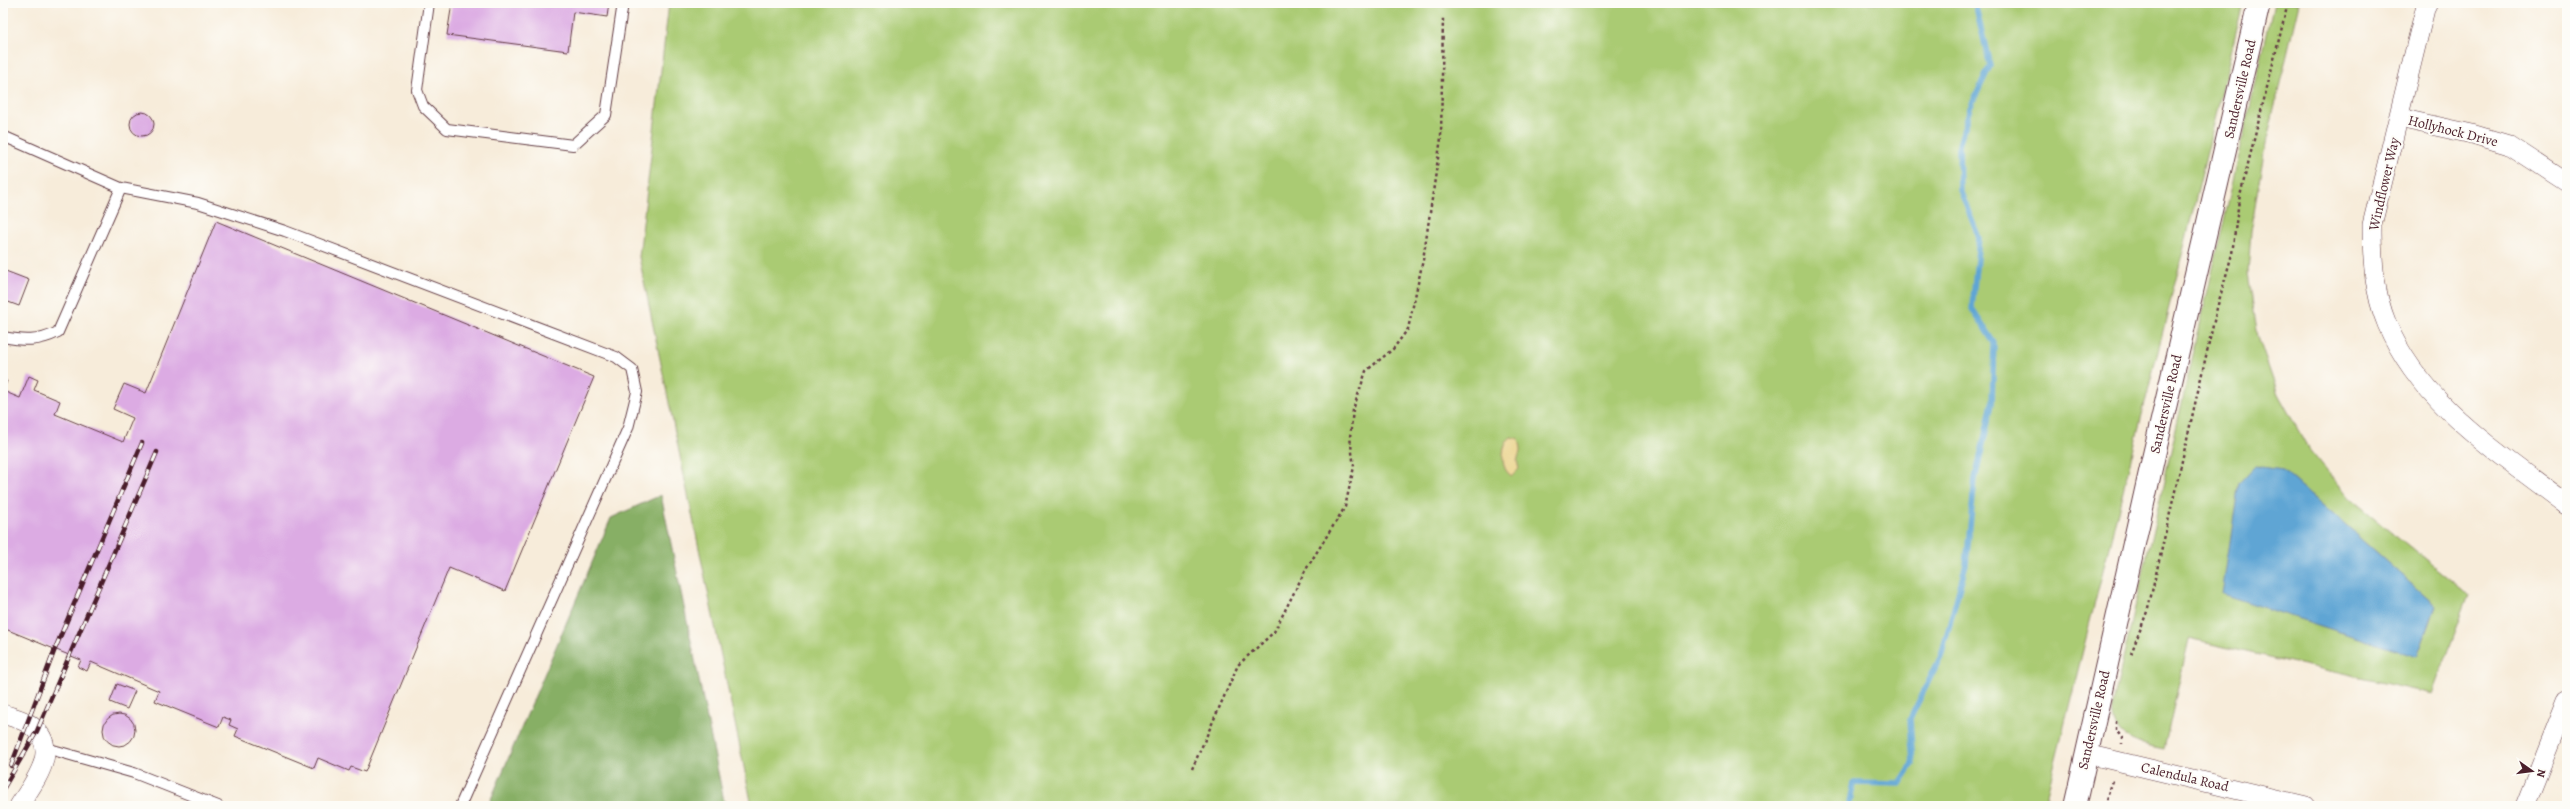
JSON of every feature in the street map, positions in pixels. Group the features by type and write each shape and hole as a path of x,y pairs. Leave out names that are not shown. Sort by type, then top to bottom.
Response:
{"street":[{"name":"Sandersville Road","path":"2075,806 2259,3"},
{"name":"Windflower Way","path":"2428,3 2425,9 2372,225 2373,268 2387,323 2403,357 2439,404 2567,505"},
{"name":"Hollyhock Drive","path":"2399,118 2472,134 2509,145 2567,183"},
{"path":"2525,806 2567,700"},
{"path":"3,714 27,723 41,735 46,748 41,772 19,806"},
{"name":"Calendula Road","path":"2087,754 2306,806"}],"lane":[{"path":"429,3 417,90 424,106 447,129 573,145 606,115 623,3"},
{"path":"3,136 121,188 198,203 285,231 616,357 632,369 637,392 628,428 460,806"},
{"path":"3,337 29,341 43,339 58,332 121,188"},
{"path":"46,748 134,773 218,806"}],"path":[{"path":"2129,660 2148,609 2217,308 2232,254 2239,200 2288,3"},
{"path":"1192,769 1238,665 1274,632 1305,571 1345,507 1354,467 1350,437 1353,410 1366,371 1393,349 1408,329 1423,260 1441,138 1443,16"},
{"path":"2104,806 2119,762 2122,741 2116,730 2116,718"}],"green space":[{"path":"669,3 2243,3 2187,235 2044,806 752,806 639,257"},
{"path":"2274,3 2299,3 2264,152 2251,231 2248,273 2258,337 2278,394 2307,446 2350,498 2469,595 2432,694 2189,639 2164,749 2135,741 2126,737 2120,732 2115,725 2113,703","holes":["2283,470 2436,606 2417,657"]},
{"path":"661,495 725,806 488,806 611,518"}],"sand":[{"path":"1511,437 1519,439 1521,448 1517,461 1519,469 1512,476 1508,473 1503,463 1503,451 1505,445"}],"water":[{"path":"2255,466 2283,470 2436,606 2417,657 2222,594 2239,483"}],"building":[{"path":"452,3 609,3 607,17 573,12 568,51 447,35"},
{"path":"142,112 151,115 154,124 151,133 142,136 133,133 130,124 133,115"},
{"path":"216,221 594,377 505,591 449,568 365,772 351,767 349,771 318,758 314,768 235,736 238,729 229,725 231,720 223,717 219,727 155,701 159,691 91,662 87,671 78,667 81,660 3,628 3,391 20,398 29,376 38,380 34,390 60,401 55,414 123,442 133,418 113,409 124,384 146,393"},
{"path":"3,270 29,280 19,306 3,300"},
{"path":"3,379 7,381 3,391"},
{"path":"117,684 135,691 127,709 110,702"},
{"path":"116,714 122,714 131,718 135,730 131,742 122,746 116,746 107,742 103,733 103,727 107,718"}],"waterway":[{"path":"1849,806 1854,783 1900,784 1913,764 1910,719 1941,656 1966,564 1975,480 1992,404 1994,343 1972,309 1979,238 1960,190 1959,145 1970,108 1990,66 1975,3"}],"railway":[{"path":"11,766 55,649 142,443"},
{"path":"3,789 37,731 157,452"}]}
